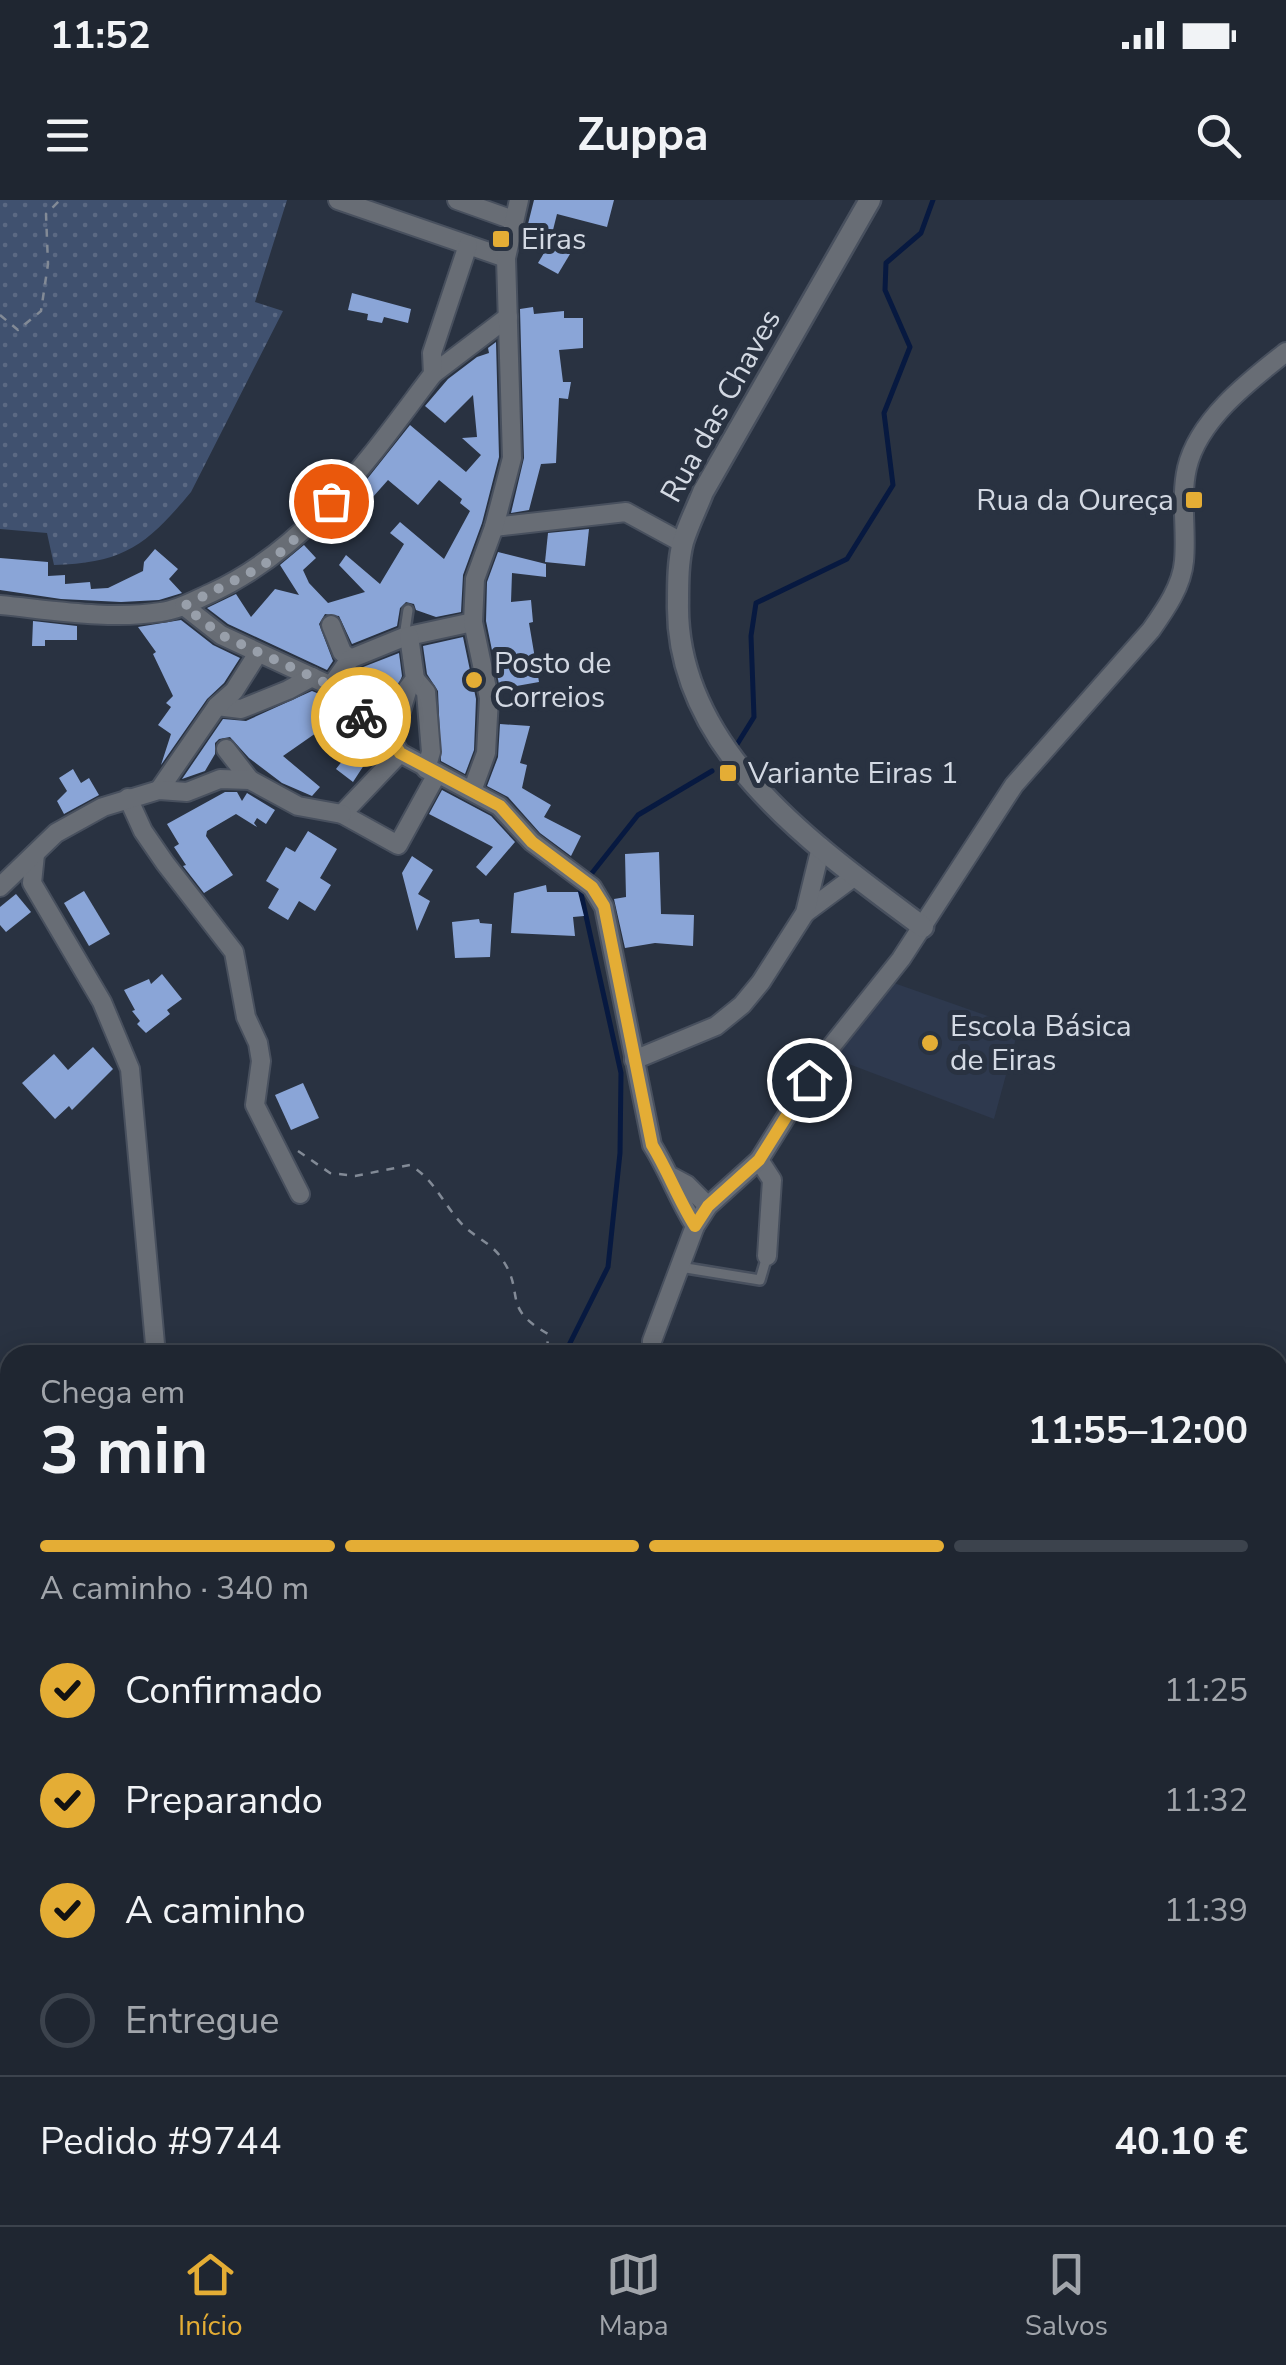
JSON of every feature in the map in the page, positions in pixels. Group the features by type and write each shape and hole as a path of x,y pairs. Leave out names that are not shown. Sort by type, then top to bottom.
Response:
{"street":[{"path":"338,200 506,258"},
{"path":"457,200 513,220"},
{"path":"472,791 486,753 489,698 472,622 475,579 512,458 506,258 519,200"},
{"name":"Rua das Chaves","path":"870,200 703,492 682,544 677,622 687,672 708,722 750,781 854,876 922,927"},
{"path":"433,374 432,353 468,245"},
{"path":"0,605 88,613 164,612 261,567 286,548 351,479 433,374 508,317"},
{"path":"652,1345 695,1226 708,1206 759,1160 826,1053 922,927 1014,785 1151,630 1170,602 1184,564 1187,466 1202,433 1248,382 1286,352"},
{"path":"494,526 626,512 682,544"},
{"path":"184,606 221,635 332,686 396,746 431,772 500,806 532,842 592,887 604,906 652,1145 672,1177 674,1193 695,1226"},
{"path":"332,686 350,659 407,636 472,622"},
{"path":"331,625 342,652 350,659"},
{"path":"226,750 250,780 298,806 342,814 398,845 431,772 426,692 415,679 407,636"},
{"path":"159,790 258,653"},
{"path":"217,706 241,708 312,677"},
{"path":"342,814 396,746 408,688 415,679"},
{"path":"0,887 56,832 128,798 159,790 188,792 220,779 250,780"},
{"path":"128,798 143,831 165,863 234,952 246,1017 261,1061 256,1105 300,1194"},
{"path":"634,1060 716,1026 742,1005 805,913 821,847"},
{"path":"35,854 32,884 102,1002 130,1068 155,1345"},
{"path":"805,913 854,876"},
{"path":"759,1160 772,1180 767,1256"},
{"path":"672,1177 687,1185 708,1206"}],"lane":[{"path":"407,636 408,610"},
{"path":"680,1267 760,1280 767,1256"}],"path":[{"path":"0,315 18,330 42,310 48,264 46,214 60,200"},
{"path":"272,1139 277,1137 330,1173 355,1176 410,1165 418,1170 431,1180 457,1219 504,1261 520,1314 548,1334 547,1345"}],"shaded area":[{"path":"0,200 287,200 255,302 283,311 191,492 147,538 117,555 54,565 47,533 0,529"},
{"name":"Escola Básica de Eiras","path":"894,983 1019,1027 994,1119 833,1058"}],"building":[{"path":"534,200 614,200 607,227 557,214 552,234 527,228"},
{"path":"550,243 570,254 558,274 538,263"},
{"path":"352,293 411,309 408,323 384,317 382,323 367,320 368,314 348,310"},
{"path":"533,307 534,314 564,311 564,318 583,318 583,348 559,350 563,382 571,382 568,399 559,398 556,463 541,464 529,510 511,513 524,458 520,309"},
{"path":"496,342 499,457 463,575 461,612 436,617 406,602 400,608 397,626 352,644 339,616 325,614 319,624 333,661 327,670 228,624 207,608 236,594 251,617 275,589 299,595 280,565 304,545 316,558 303,570 309,583 328,603 365,592 339,565 346,555 380,584 404,544 390,533 400,522 444,559 470,511 460,503 462,499 439,480 418,505 388,480 372,498 360,488 410,425 466,472 481,455 462,438 477,437 473,395 445,423 425,406 448,379 477,357 489,353 488,348"},
{"path":"589,529 585,566 545,562 548,533"},
{"path":"155,549 178,569 169,579 182,593 159,600 121,602 0,590 0,558 48,562 48,576 65,575 65,584 90,582 91,589 108,588 143,571 144,562"},
{"path":"498,552 546,564 546,577 512,573 511,602 531,600 533,622 529,623 539,682 500,689 486,621 487,582"},
{"path":"181,620 213,645 240,658 161,765 171,734 158,725 171,707 166,703 173,696 153,654 156,652 138,627"},
{"path":"33,621 77,626 77,640 45,640 45,646 32,646"},
{"path":"463,637 476,699 474,750 465,774 441,761 438,691 427,674 423,646"},
{"path":"399,653 402,676 385,720 347,685 358,669"},
{"path":"312,691 324,696 353,727 384,751 374,762 368,759 353,782 336,769 343,760 316,733 283,756 320,787 312,796 282,783 249,758 230,737 215,743 215,754 205,771 182,779 223,719 246,721"},
{"path":"500,724 530,726 520,763 527,765 522,788 551,805 544,817 581,836 571,856 540,833 508,797 487,786 498,757"},
{"path":"73,769 81,783 89,778 99,795 64,814 57,801 67,791 59,778"},
{"path":"442,790 491,816 515,842 486,876 476,867 493,847 429,814"},
{"path":"225,792 237,792 242,801 247,793 275,810 266,824 257,818 257,827 236,814 207,831 206,836 233,875 204,893 183,866 186,865 174,847 179,844 167,824"},
{"path":"308,831 337,849 320,878 331,885 315,911 299,901 288,920 268,908 279,889 266,881 286,847 295,852"},
{"path":"659,852 661,914 694,915 693,946 655,943 625,948 614,899 626,897 625,854"},
{"path":"412,856 433,870 418,894 430,901 417,931 402,873"},
{"path":"546,885 547,892 578,892 584,916 573,917 575,936 511,933 514,893"},
{"path":"84,891 110,934 89,946 64,903"},
{"path":"16,894 31,912 6,932 0,925 0,907"},
{"path":"479,919 480,923 492,924 490,957 455,958 452,922"},
{"path":"162,974 182,999 146,1033 137,1024 140,1021 124,990 149,979 151,984"},
{"path":"93,1047 113,1069 72,1110 69,1106 55,1119 22,1083 54,1054 68,1070"},
{"path":"303,1083 319,1118 291,1130 275,1095"}],"waterway":[{"path":"736,746 754,717 751,636 756,603 847,559 893,485 884,413 910,347 885,290 886,263 921,233 933,200"},
{"path":"592,873 638,815 712,771"},
{"path":"569,1345 608,1267 620,1153 621,1073 580,889"}],"way so far":[{"path":"331,501 286,548 261,567 184,606 221,635 332,686 361,717"}],"place":[{"name":"Eiras","path":"501,239"},
{"name":"Rua da Oureça","path":"1194,500"},
{"name":"Posto de Correios","path":"474,680"},
{"name":"Variante Eiras 1","path":"728,773"},
{"name":"Escola Básica de Eiras","path":"930,1043"}],"route":[{"path":"361,717 392,740 400,753 426,770 500,806 532,842 592,887 604,906 652,1145 672,1177 674,1193 695,1226 708,1206 759,1160 809,1080"}]}
